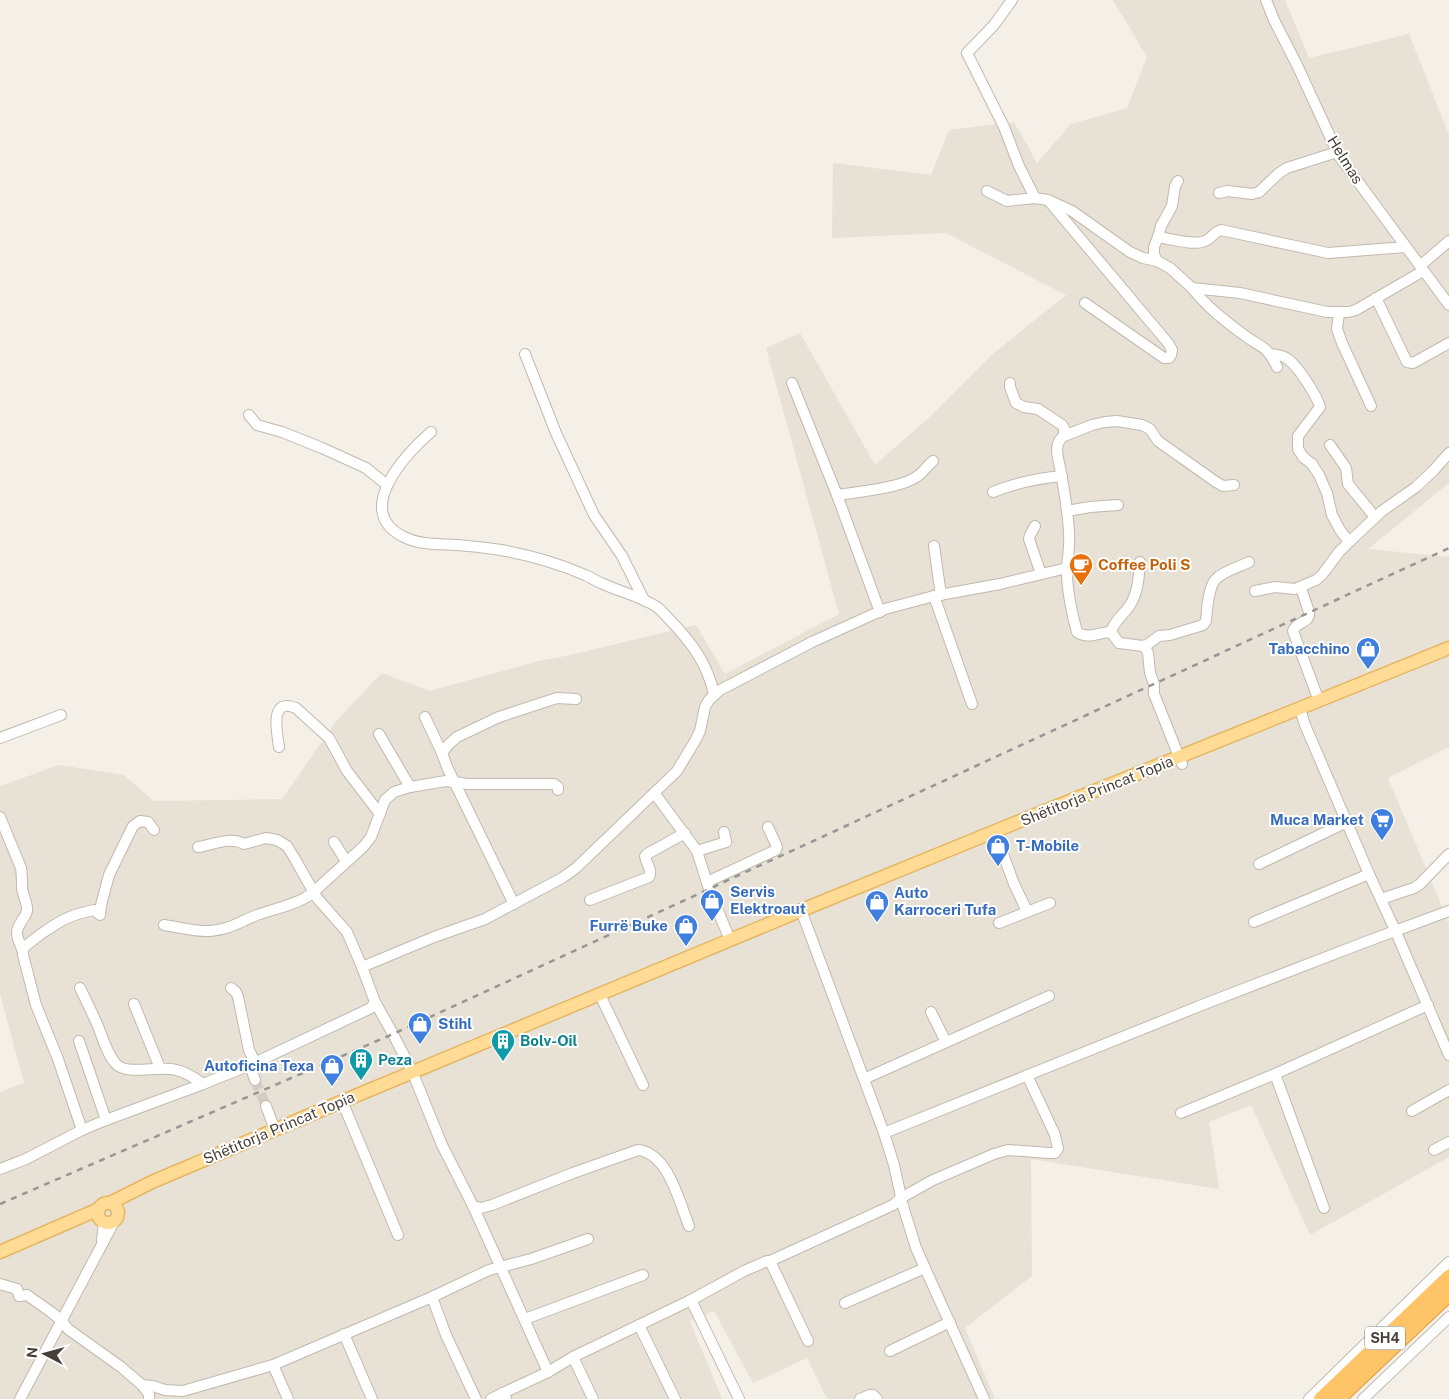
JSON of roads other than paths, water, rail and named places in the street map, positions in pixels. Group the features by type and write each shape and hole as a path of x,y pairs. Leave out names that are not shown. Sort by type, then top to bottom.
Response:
{"highway":[{"name":"SH4","path":"1321,1399 1449,1277"},
{"name":"SH4","path":"1338,1399 1449,1294"}],"main road":[{"name":"Shëtitorja Princat Topia","path":"108,1215 138,1190 152,1182 342,1101 801,910 995,832 1181,761 1449,648"},
{"path":"0,1252 82,1217 108,1215"}],"street":[{"path":"1012,0 994,25 967,53 1004,127 1019,166 1035,198"},
{"name":"Helmas","path":"1266,0 1337,152 1449,305"},
{"path":"1219,193 1228,190 1252,194 1259,192 1287,168 1337,152"},
{"path":"1157,260 1154,254 1154,247 1161,226 1172,206 1175,186 1178,181"},
{"path":"987,191 1007,201 1035,198 1048,200 1072,210 1130,252 1143,258 1157,260 1170,268 1192,288 1215,313 1247,338 1264,347 1277,367"},
{"path":"1048,200 1168,343 1172,350 1171,355 1168,358 1164,358 1085,303"},
{"path":"1158,237 1196,243 1208,240 1215,232 1221,230 1328,253 1406,248"},
{"path":"1192,288 1240,293 1308,309 1338,313 1348,312 1356,310 1376,298 1421,268 1449,242"},
{"path":"1376,298 1407,362 1413,363 1449,343"},
{"path":"1338,313 1338,329 1342,343 1371,406"},
{"path":"525,354 556,433 590,507 622,556 644,600"},
{"path":"1270,354 1284,357 1292,363 1318,400 1320,408 1298,436 1298,450 1312,464 1319,475 1327,493 1332,515 1349,542"},
{"path":"792,383 837,495 880,612"},
{"path":"1010,383 1016,403 1038,410 1062,425 1064,436"},
{"path":"249,415 257,425 282,432 366,468 387,485"},
{"path":"1111,632 1087,636 1078,632 1068,586 1067,511 1057,447 1060,439 1092,424 1117,421 1142,425 1150,429 1158,441 1216,482 1223,486 1234,485"},
{"path":"431,432 417,444 390,478 383,497 382,512 388,525 403,537 417,542 502,550 544,560 644,600 659,608 682,632 695,650 710,677 714,694"},
{"path":"1330,445 1346,468 1348,484 1375,517"},
{"path":"1254,591 1275,587 1300,588 1316,580 1339,552 1375,517 1416,487 1449,453"},
{"path":"837,495 907,482 918,476 933,461"},
{"path":"993,492 1022,482 1062,476"},
{"path":"1067,511 1090,507 1118,506"},
{"path":"1035,526 1029,539 1041,574"},
{"path":"934,546 938,596 972,704"},
{"path":"1111,632 1114,623 1130,605 1134,597 1139,578 1140,562"},
{"path":"1111,632 1119,643 1143,646 1160,636 1170,635 1203,625 1206,621 1212,585 1216,579 1249,562"},
{"path":"362,967 434,937 485,919 562,878 576,868 677,772 700,730 705,707 714,694 812,642 880,612 938,596 1067,568"},
{"path":"1300,588 1310,616 1308,620 1296,626 1293,631 1319,702"},
{"path":"1143,646 1148,653 1154,694 1181,761"},
{"path":"442,753 457,737 499,717 557,698 576,698"},
{"path":"279,746 276,718 278,712 283,707 296,708 329,738 347,771 380,814"},
{"path":"1300,710 1369,874 1449,1055"},
{"path":"0,738 61,715"},
{"path":"425,717 447,767 514,904"},
{"path":"379,734 410,787"},
{"path":"164,925 208,931 224,929 283,907 315,892 363,847 371,837 385,800 389,795 399,790 446,781 455,783 554,784 558,786 558,790"},
{"path":"655,794 697,852 730,940"},
{"path":"0,817 22,874 26,912 17,931 18,939 23,949 36,1005 58,1059 82,1130"},
{"path":"23,949 66,917 94,910 100,915 110,875 133,826 140,820 148,822 154,830"},
{"path":"1259,864 1347,822"},
{"path":"707,882 776,850 777,847 768,827"},
{"path":"697,852 726,842 724,832"},
{"path":"995,832 1014,884 1027,911"},
{"path":"590,900 649,877 651,872 645,856 685,833"},
{"path":"198,848 226,841 238,840 244,844 266,838 277,840 291,851 317,898 347,932 362,967 375,1006 393,1034 412,1072 442,1145 525,1319 548,1372"},
{"path":"334,842 346,862"},
{"path":"1381,899 1414,888 1449,854"},
{"path":"1254,922 1369,874"},
{"path":"998,923 1050,903"},
{"path":"801,910 884,1133 913,1240 984,1399"},
{"path":"884,1133 1395,930 1449,911"},
{"path":"80,988 107,1050 118,1066 122,1069 176,1069 203,1084"},
{"path":"231,988 238,997 255,1080"},
{"path":"864,1079 1049,996"},
{"path":"602,999 643,1085"},
{"path":"134,1004 160,1068"},
{"path":"1181,1113 1275,1074 1428,1005"},
{"path":"0,1169 26,1159 82,1130 106,1120 252,1064 375,1006"},
{"path":"931,1012 946,1042"},
{"path":"79,1041 106,1120"},
{"path":"1275,1074 1324,1208"},
{"path":"491,1399 504,1396 573,1357 691,1300 757,1265 767,1261 770,1262 893,1205 901,1198 933,1180 1008,1150 1055,1152 1058,1149 1055,1135 1027,1075"},
{"path":"1412,1111 1449,1090"},
{"path":"342,1101 398,1235"},
{"path":"266,1106 275,1130"},
{"path":"1434,1150 1449,1142"},
{"path":"472,1206 482,1208 492,1205 573,1173 638,1150 644,1150 652,1154 666,1169 689,1226"},
{"path":"20,1399 102,1244 108,1215"},
{"path":"142,1385 165,1390 183,1391 273,1365 500,1267 588,1239"},
{"path":"770,1262 808,1341"},
{"path":"1309,1399 1449,1262"},
{"path":"844,1303 925,1268"},
{"path":"525,1319 643,1275"},
{"path":"0,1284 17,1289 19,1296 27,1295 61,1320 68,1329 121,1367 142,1385 149,1394 149,1399"},
{"path":"432,1297 446,1334 476,1399"},
{"path":"691,1300 739,1399"},
{"path":"1363,1399 1449,1317"},
{"path":"890,1351 950,1322"},
{"path":"639,1324 675,1399"},
{"path":"344,1334 372,1399"},
{"path":"573,1357 593,1399"},
{"path":"273,1365 288,1399"},
{"path":"860,1399 873,1395 877,1399"}],"tunnel":[{"path":"255,1080 266,1106"}],"railway":[{"path":"0,1204 393,1034 1449,548"}],"place":[{"name":"Coffee Poli S","path":"1081,586"},
{"name":"Tabacchino","path":"1368,670"},
{"name":"Muca Market","path":"1382,841"},
{"name":"T-Mobile","path":"998,867"},
{"name":"Servis Elektroaut","path":"712,922"},
{"name":"Auto Karroceri Tufa","path":"877,923"},
{"name":"Furrë Buke","path":"686,947"},
{"name":"Stihl","path":"420,1045"},
{"name":"Bolv-Oil","path":"503,1062"},
{"name":"Peza","path":"361,1081"},
{"name":"Autoficina Texa","path":"332,1087"}]}
